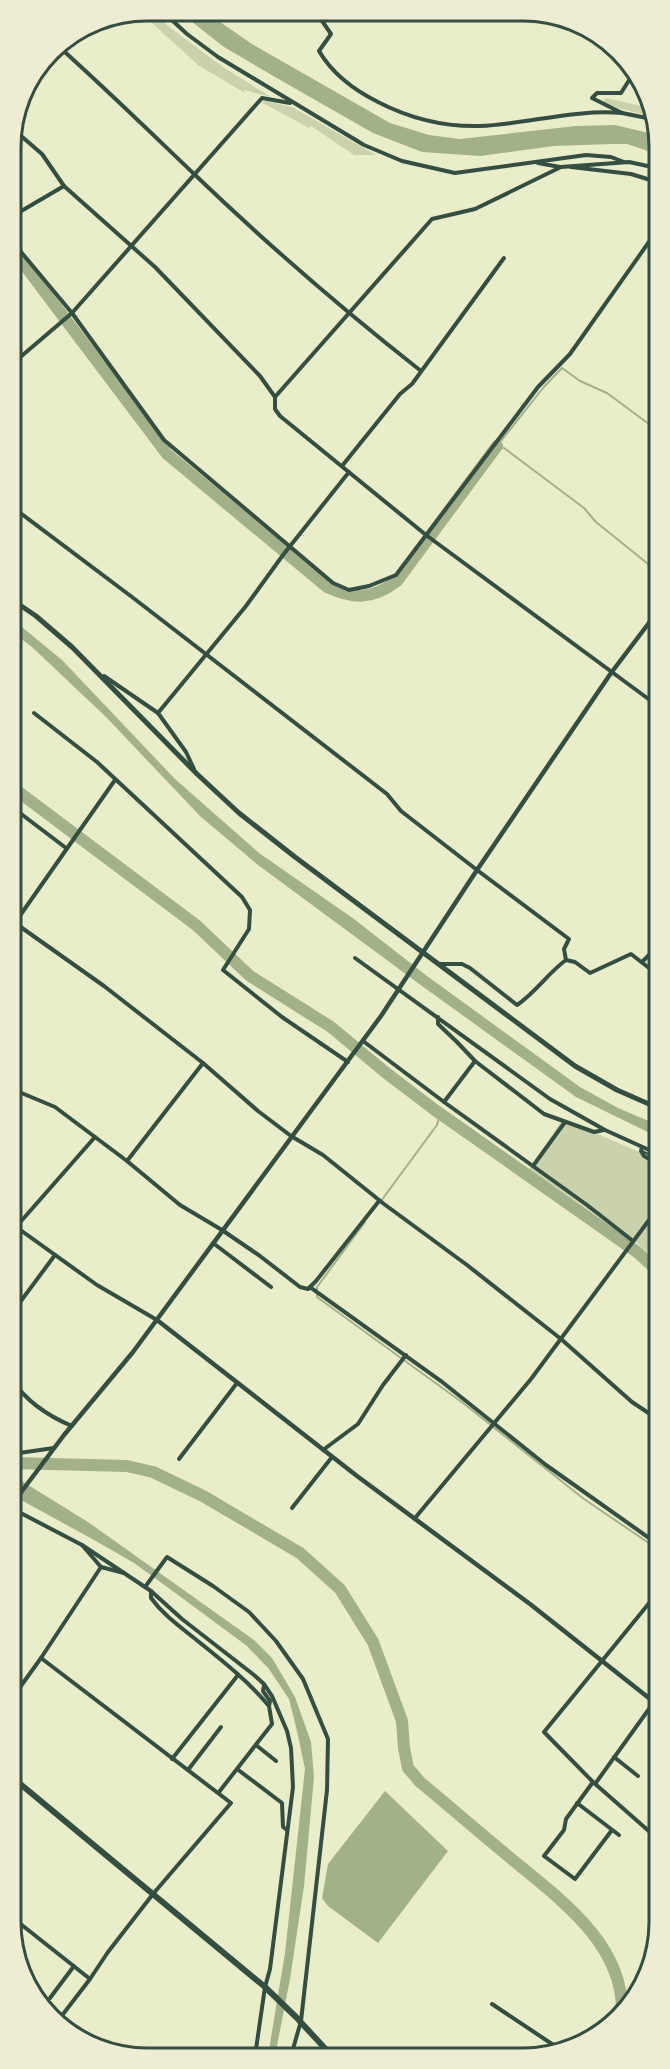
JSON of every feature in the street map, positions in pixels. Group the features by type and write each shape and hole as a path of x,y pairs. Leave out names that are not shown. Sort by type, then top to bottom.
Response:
{"main road":[{"path":"21,606 44,623 97,672 196,774 267,836 575,1066 649,1104"},
{"path":"21,1785 266,1989 299,2019 325,2048"}],"street":[{"path":"173,21 218,57 293,104 364,145 402,161 455,173 586,155 611,157 624,162"},
{"path":"322,21 331,34 320,51 346,84 392,109 423,120 450,125 481,126 599,111 646,118"},
{"path":"65,52 106,88 194,174 350,314 421,371"},
{"path":"622,113 592,99 597,93 621,93 629,80"},
{"path":"21,357 70,314 262,98 293,104"},
{"path":"21,136 42,154 64,186 190,302 260,376 275,397 275,409 280,416 426,535 649,700"},
{"path":"275,397 432,219 475,209 561,167 624,162 649,166"},
{"path":"534,163 631,174 649,180"},
{"path":"21,210 64,186"},
{"path":"21,253 164,440 333,583 349,590 369,586 396,575 538,387 570,354 649,242"},
{"path":"342,466 421,371 504,258"},
{"path":"158,713 246,606 349,472"},
{"path":"21,514 387,794 401,811 569,939 564,949 567,960"},
{"path":"21,1491 157,1320 348,1062 400,990 477,870 611,673 649,623"},
{"path":"97,672 158,713 186,752 196,774"},
{"path":"34,713 97,762 242,897 250,910 249,929 223,970 252,994 348,1062"},
{"path":"21,913 115,780"},
{"path":"21,814 66,848"},
{"path":"21,930 104,986 203,1063 258,1111 291,1136 323,1155 561,1339 632,1402 649,1413"},
{"path":"441,964 462,964 470,968 518,1005 531,996 558,966 567,960 575,962 590,973 631,954 649,968"},
{"path":"642,962 649,955"},
{"path":"355,958 550,1099 604,1130 649,1151"},
{"path":"438,1017 438,1024 475,1061 543,1114 594,1132 604,1130"},
{"path":"363,1041 633,1241"},
{"path":"444,1102 475,1061"},
{"path":"127,1161 203,1063"},
{"path":"21,1093 55,1107 127,1161 180,1205 222,1230 300,1287 308,1289 310,1287 380,1201"},
{"path":"533,1166 565,1122"},
{"path":"21,1217 95,1137"},
{"path":"642,1149 644,1156 649,1159"},
{"path":"415,1518 496,1423 649,1220"},
{"path":"21,1230 107,1292 157,1320 332,1457 522,1597 649,1698"},
{"path":"213,1243 271,1287"},
{"path":"21,1301 55,1255"},
{"path":"310,1287 406,1355 496,1423 546,1465 649,1538"},
{"path":"324,1450 358,1424 406,1355"},
{"path":"179,1459 237,1383"},
{"path":"21,1392 54,1419 72,1426"},
{"path":"21,1454 54,1448"},
{"path":"292,1508 332,1457"},
{"path":"21,1514 82,1545 147,1585 182,1619 264,1684 280,1711 291,1748 293,1787 270,1969 256,2048"},
{"path":"82,1545 101,1567 128,1574"},
{"path":"147,1585 166,1557 249,1612 276,1641 303,1679 328,1739 327,1790 299,2019 293,2048"},
{"path":"21,1686 101,1567"},
{"path":"151,1590 151,1598 164,1614 238,1675 269,1706"},
{"path":"649,1605 601,1660 544,1732 594,1783 649,1831"},
{"path":"41,1658 231,1803 153,1894 62,2015"},
{"path":"172,1759 238,1675"},
{"path":"219,1792 272,1724 270,1701 263,1691 264,1684"},
{"path":"612,1830 575,1879 544,1856 564,1830 566,1819 649,1713"},
{"path":"188,1770 221,1727"},
{"path":"256,1745 276,1761"},
{"path":"614,1757 638,1776"},
{"path":"237,1768 282,1803 283,1827 287,1830"},
{"path":"578,1803 619,1835"},
{"path":"21,1924 90,1979"},
{"path":"50,1998 74,1966"},
{"path":"492,2004 553,2045"}],"lane":[{"path":"642,1149 649,1153"}],"shaded area":[{"path":"150,21 163,21 223,67 271,97 244,90 245,93 198,65"},
{"path":"191,21 219,21 252,44 390,123 429,135 460,139 576,126 615,125 648,133 649,151 627,144 554,146 480,156 422,152 373,133 224,47"},
{"path":"606,98 642,106 645,115 621,109 603,102"},
{"path":"261,102 292,107 376,155 354,155 311,126 309,128"},
{"path":"21,626 62,660 175,779 259,853 354,919 427,976 580,1087 618,1108 649,1121 649,1133 576,1097 258,865 201,817 106,717 21,639"},
{"path":"563,1119 649,1156 649,1253 633,1240 529,1169"},
{"path":"21,1481 88,1522 254,1640 272,1658 295,1697 311,1742 314,1777 304,1886 277,2048 269,2048 285,1953 305,1769 289,1699 269,1669 247,1646 134,1563 21,1500"},
{"path":"385,1791 448,1851 378,1943 328,1906 322,1898 328,1864"}],"waterway":[{"path":"21,260 167,454 327,587 346,594 363,596 379,592 397,581 497,446"},
{"path":"649,424 607,393 580,381 562,368 497,446 504,448 584,508 596,522 649,565"},
{"path":"21,794 196,925 250,976 331,1027 435,1110 637,1252 649,1263"},
{"path":"381,1201 437,1125 439,1118 435,1110"},
{"path":"365,1222 317,1287 317,1297 463,1403 584,1499 649,1543"},
{"path":"21,1463 127,1466 153,1472 203,1496 300,1553 340,1589 373,1642 402,1721 408,1768 420,1782 547,1888 584,1924 600,1944 612,1966 620,1989 621,2001"}]}
